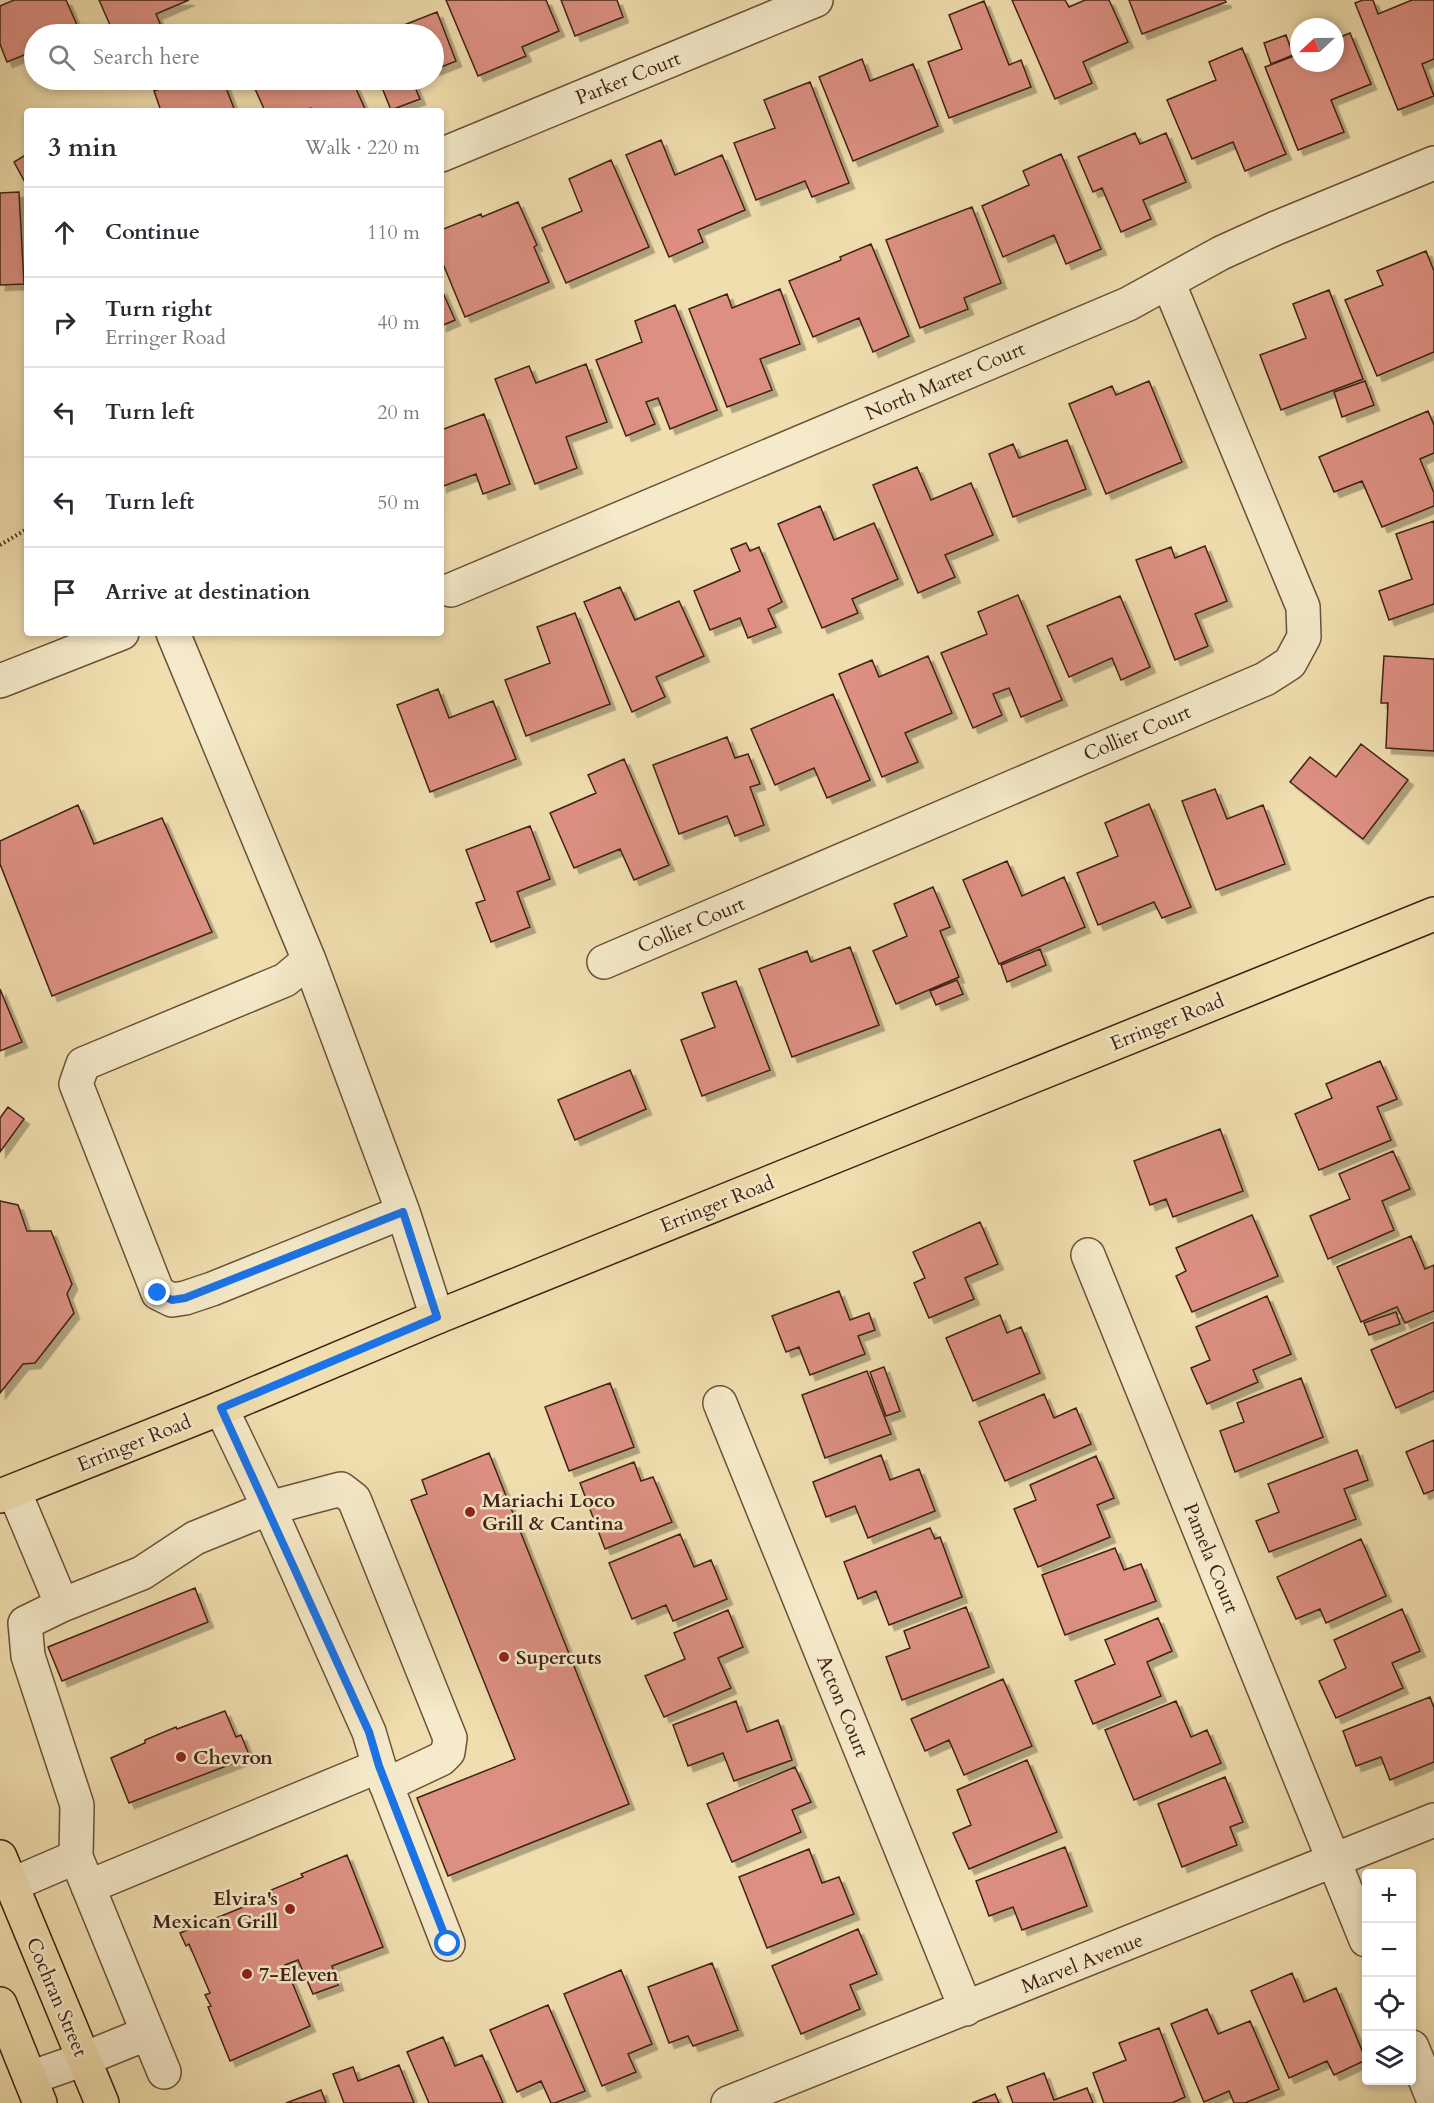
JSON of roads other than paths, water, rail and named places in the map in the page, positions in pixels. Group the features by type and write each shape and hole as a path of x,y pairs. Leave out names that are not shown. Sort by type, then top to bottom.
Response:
{"main road":[{"name":"Erringer Road","path":"7,1493 1434,914"},
{"name":"Cochran Street","path":"5,1871 102,2103"},
{"path":"0,2004 35,2091"}],"street":[{"name":"Parker Court","path":"444,154 816,0"},
{"name":"North Marter Court","path":"451,590 1128,304 1221,253 1434,162"},
{"name":"Collier Court","path":"604,962 1265,679 1290,663 1304,637 1303,607 1168,282"},
{"path":"0,681 114,636"},
{"path":"174,636 309,960 403,1212 437,1317"},
{"path":"309,960 285,980 82,1064 76,1084 158,1293 172,1300 185,1298 221,1285 403,1212"},
{"name":"Pamela Court","path":"1088,1255 1362,1930"},
{"name":"Acton Court","path":"720,1403 966,2009"},
{"path":"221,1408 269,1508 369,1732 383,1775 448,1944"},
{"path":"5,1871 82,1872 383,1775 441,1759 448,1752 450,1738 354,1499 341,1489 269,1508 195,1538 142,1573 62,1605 25,1623 28,1656 77,1805 82,1872 164,2072"},
{"path":"7,1493 62,1605"},
{"name":"Marvel Avenue","path":"728,2103 1434,1820"},
{"path":"35,2091 84,2059 148,2033"},
{"path":"1416,2057 1434,2101"}],"place":[{"name":"Mariachi Loco Grill & Cantina","path":"470,1512"},
{"name":"Supercuts","path":"504,1657"},
{"name":"Chevron","path":"181,1757"},
{"name":"Elvira's Mexican Grill","path":"290,1909"},
{"name":"7-Eleven","path":"247,1974"}]}
